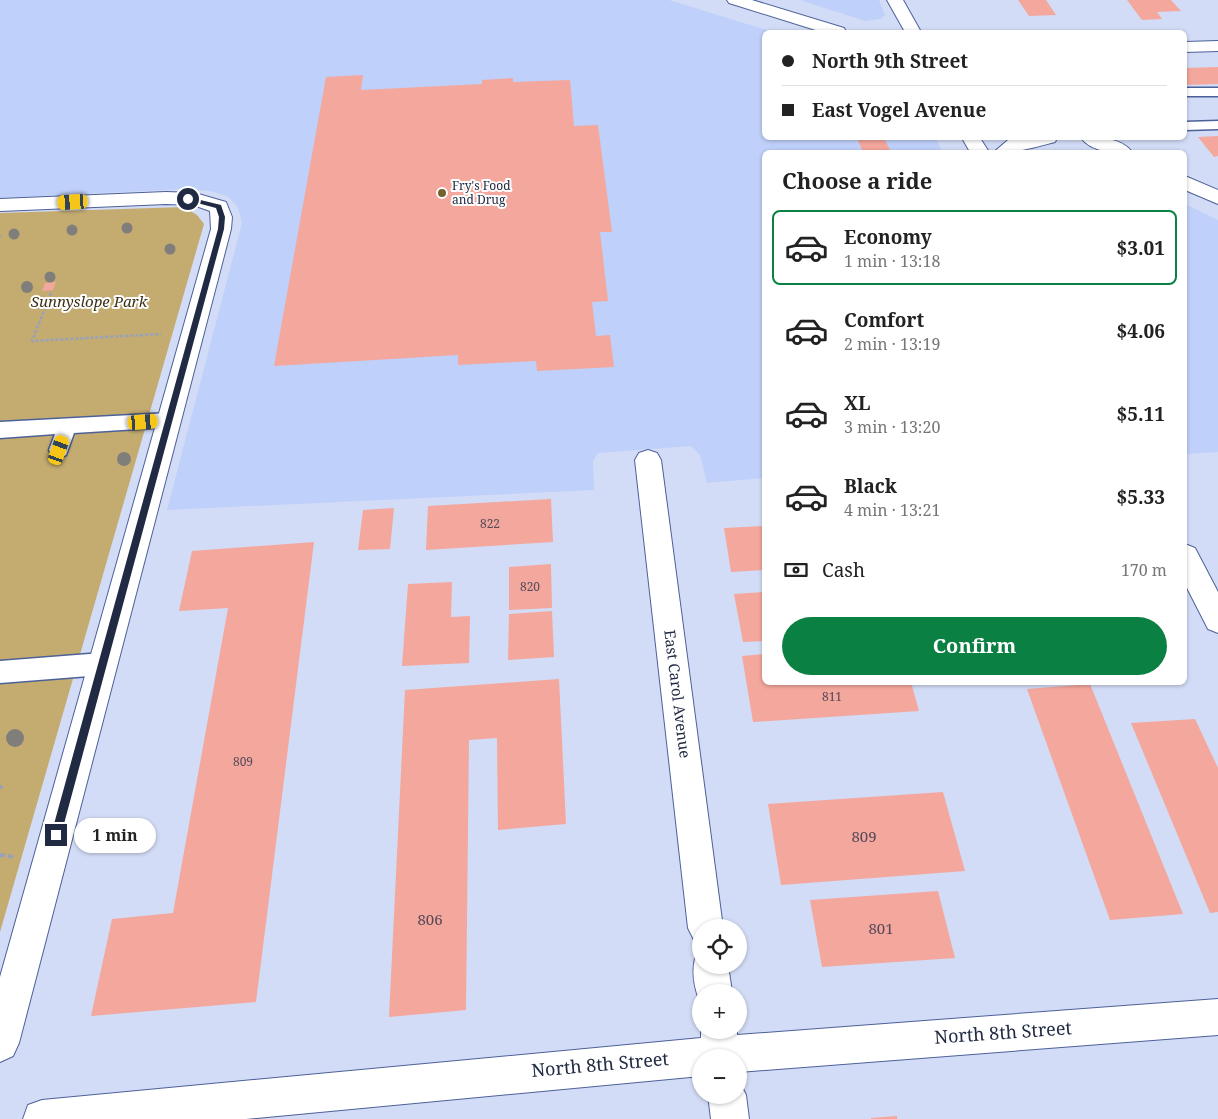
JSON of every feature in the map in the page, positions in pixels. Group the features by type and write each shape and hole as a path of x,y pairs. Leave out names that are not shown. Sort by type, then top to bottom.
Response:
{"street":[{"path":"735,0 832,30"},
{"path":"895,0 913,30"},
{"path":"1187,47 1218,46"},
{"path":"1007,150 1015,144 1037,140"},
{"path":"1095,140 1117,150"},
{"path":"1187,183 1218,198"},
{"path":"0,205 166,198 195,199 219,207 222,217 221,229 170,420 0,1043"},
{"name":"East Carol Avenue","path":"648,460 705,919"},
{"path":"1187,560 1218,620"},
{"name":"North 8th Street","path":"42,1119 720,1047 1218,1017"},
{"path":"728,1104 730,1119"}],"lane":[{"path":"1187,92 1216,92"},
{"path":"1187,126 1218,125"},
{"path":"0,430 170,420"},
{"path":"59,450 67,426"},
{"path":"0,672 102,664"}],"path":[{"path":"51,293 32,341 170,333"},
{"path":"0,855 16,857"}],"shaded area":[{"path":"0,0 669,0 766,30 762,30 762,140 937,140 941,150 762,150 762,478 707,483 700,455 691,446 598,453 593,461 594,490 167,510 242,223 237,206 227,196 210,191 185,189 0,198"},
{"path":"800,0 879,0 885,15 881,19 865,21"},
{"path":"1187,205 1218,220 1218,452 1187,454"}],"green space":[{"name":"Sunnyslope Park","path":"184,207 197,215 204,224 0,932 0,213"}],"building":[{"path":"1018,0 1046,0 1056,15 1029,16"},
{"path":"1127,0 1171,0 1181,11 1157,12 1162,19 1142,20"},
{"path":"1218,67 1218,84 1187,85 1187,68"},
{"path":"363,75 361,90 482,84 482,80 513,78 513,82 570,80 574,126 598,125 612,232 600,232 608,301 592,302 596,336 610,335 614,367 537,371 536,361 458,365 458,355 274,366 326,77"},
{"path":"1218,136 1218,156 1214,157 1198,137"},
{"path":"858,140 885,140 890,150 862,150"},
{"path":"56,282 53,290 42,291 45,283"},
{"path":"551,499 553,542 426,550 428,506"},
{"path":"394,508 390,549 358,550 363,510"},
{"path":"762,526 762,570 731,572 724,528"},
{"path":"314,542 256,1002 91,1016 112,919 173,913 228,608 179,611 192,551"},
{"path":"551,564 552,608 509,610 509,567"},
{"path":"452,582 451,617 470,616 469,663 402,666 408,584"},
{"path":"762,592 762,641 743,642 734,594"},
{"path":"552,611 554,657 508,660 509,614"},
{"path":"762,654 762,685 912,685 919,711 753,722 742,656"},
{"path":"559,679 566,824 498,830 497,738 469,740 466,1010 389,1017 405,690"},
{"path":"1090,685 1183,914 1110,920 1027,689"},
{"path":"1195,719 1218,768 1218,912 1210,913 1131,723"},
{"path":"943,792 965,871 781,885 768,804"},
{"path":"938,891 955,958 822,967 810,900"},
{"path":"897,1116 897,1119 871,1119 871,1118"}],"place":[{"name":"Fry's Food and Drug","path":"442,193"}],"route":[{"path":"56,835 221,229 222,217 219,207 195,199 188,199"}]}
